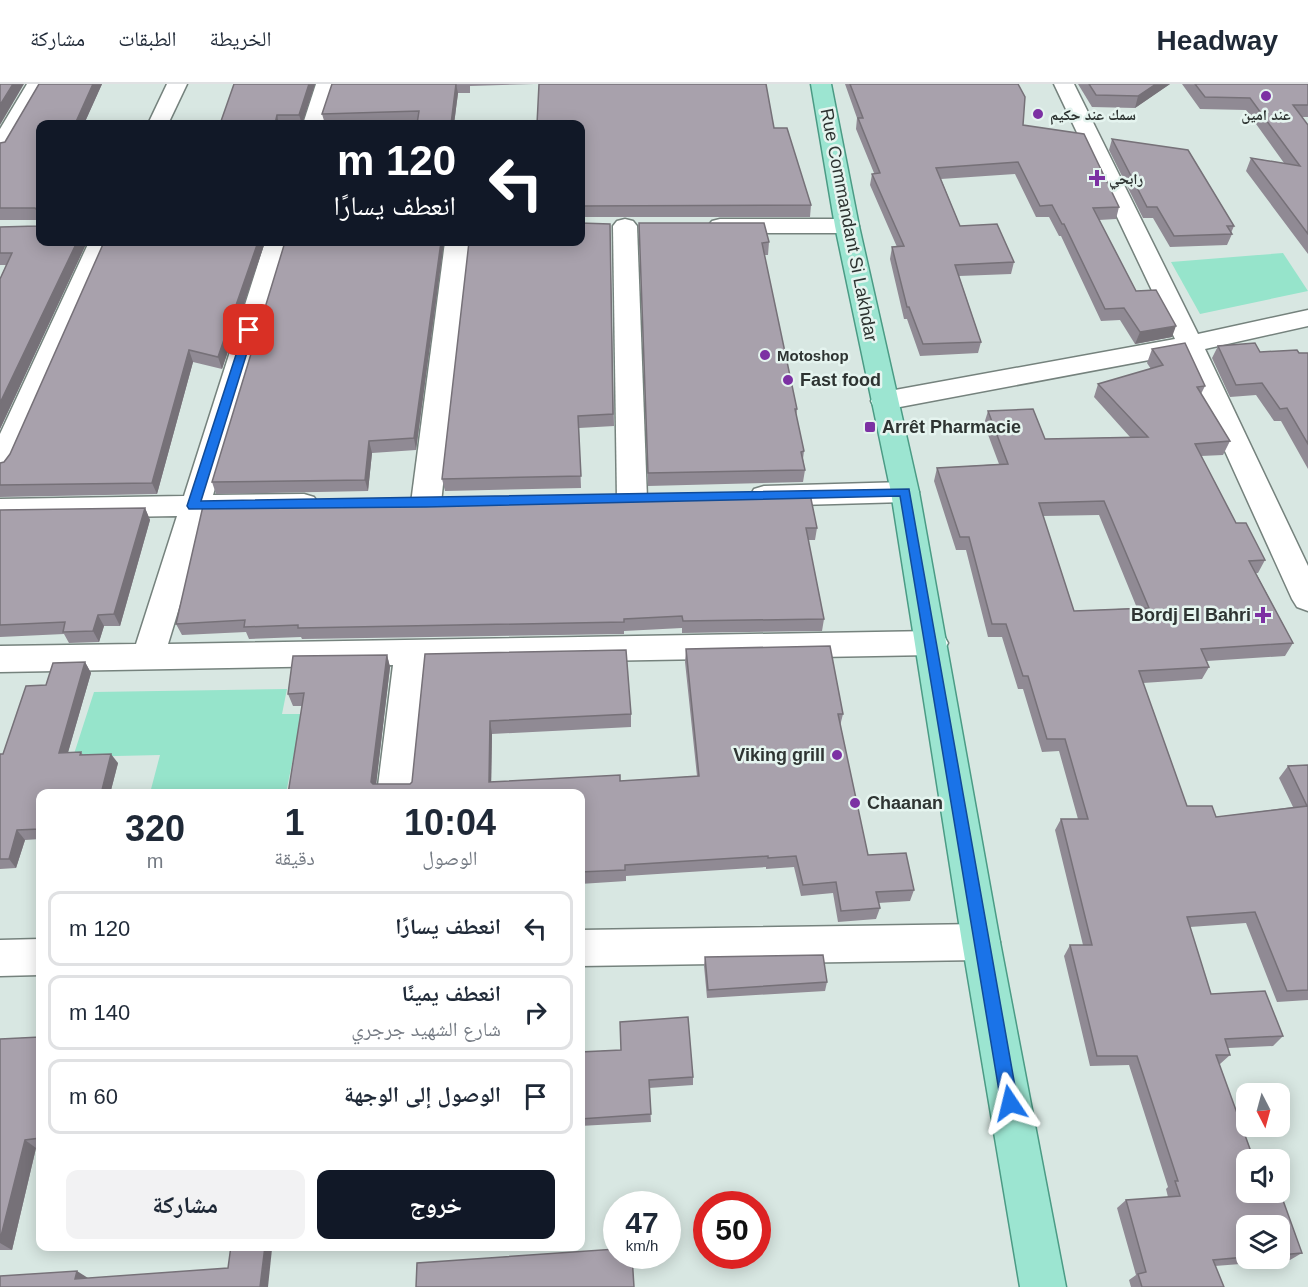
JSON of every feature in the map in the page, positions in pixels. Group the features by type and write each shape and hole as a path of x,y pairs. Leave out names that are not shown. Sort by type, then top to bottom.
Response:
{"main road":[{"name":"Rue Commandant Si Lakhdar","path":"821,84 847,226 905,492 1042,1287"}],"street":[{"path":"3,136 38,84"},
{"path":"160,120 177,84"},
{"path":"315,120 326,84"},
{"path":"1064,84 1190,344 1308,599"},
{"path":"626,226 633,499"},
{"path":"695,226 847,226"},
{"path":"0,465 100,246"},
{"path":"148,657 276,246"},
{"path":"426,503 457,246"},
{"path":"884,401 1190,344 1308,318"},
{"path":"739,496 905,492"},
{"path":"0,509 333,504"},
{"path":"0,659 932,643"},
{"path":"396,789 411,652"},
{"path":"585,948 981,942"},
{"path":"0,958 36,957"}],"green space":[{"path":"1283,253 1308,291 1200,314 1171,262"},
{"path":"287,689 282,714 302,714 287,789 151,789 160,755 73,757 94,692"}],"building":[{"path":"0,84 13,84 0,105"},
{"path":"39,84 93,84 77,120 36,120 36,209 0,208 0,143 5,142"},
{"path":"234,84 309,84 299,115 277,115 276,120 221,120"},
{"path":"332,84 456,84 452,120 418,120 419,111 322,114"},
{"path":"539,84 766,84 774,128 787,128 811,205 585,206 585,120 537,120"},
{"path":"850,84 1018,84 1025,97 1023,125 1084,134 1119,207 1093,208 1136,291 1156,290 1176,326 1140,332 1124,308 1105,309 1064,224 1052,205 1040,206 1018,162 936,168 960,226 997,224 1014,262 955,265 981,342 923,344 909,307 907,307 892,247 904,246 872,174 880,173 858,118 863,118"},
{"path":"1089,84 1156,84 1138,96 1096,95"},
{"path":"1195,84 1308,84 1308,105 1293,105 1308,125 1308,234 1251,158 1300,166 1250,98 1205,97"},
{"path":"1112,139 1188,150 1234,226 1227,226 1232,234 1174,236 1157,207 1147,207"},
{"path":"585,223 610,224 613,414 578,416 581,476 442,479 469,246 585,246"},
{"path":"639,223 764,223 769,242 762,243 797,409 795,409 804,451 801,452 805,470 648,473"},
{"path":"36,226 36,246 75,246 0,403 0,279 12,253 0,253 0,227"},
{"path":"102,246 257,246 218,357 189,350 152,483 0,485 0,463 4,462 10,454"},
{"path":"284,246 440,246 414,438 369,441 365,480 212,482"},
{"path":"1185,343 1205,386 1197,387 1230,441 1195,444 1236,523 1246,523 1265,560 1249,561 1293,643 1201,649 1209,667 1139,671 1187,806 1212,806 1216,817 1307,806 1288,766 1308,765 1308,990 1287,991 1255,912 1187,917 1211,994 1265,991 1283,1036 1225,1039 1230,1055 1216,1055 1236,1110 1236,1137 1246,1137 1250,1149 1236,1149 1236,1203 1284,1203 1288,1215 1236,1215 1236,1258 1213,1260 1224,1287 1142,1287 1138,1274 1146,1272 1126,1200 1180,1196 1175,1181 1178,1181 1137,1056 1097,1056 1070,945 1092,945 1061,819 1088,819 1065,739 1047,739 1028,676 1023,676 1006,624 992,624 969,537 960,537 937,468 1008,464 988,411 1033,409 1045,439 1148,437 1098,384 1163,365 1152,349","holes":["1104,501 1149,608 1074,611 1039,503"]},
{"path":"1255,343 1260,352 1297,350 1299,353 1308,353 1308,444 1287,408 1280,409 1262,383 1236,385 1218,346"},
{"path":"810,494 817,528 806,528 824,619 683,621 682,616 624,619 624,622 298,628 298,625 244,627 245,620 176,624 203,506"},
{"path":"145,508 114,614 98,615 93,631 63,632 65,622 0,625 0,510"},
{"path":"830,646 843,714 838,714 868,855 906,853 914,890 876,892 880,908 841,911 836,882 803,885 796,856 625,865 625,870 585,872 585,789 289,789 304,693 288,694 293,656 387,655 371,782 373,784 410,784 425,654 626,650 631,714 490,721 489,782 620,775 620,781 699,776 686,649"},
{"path":"85,662 59,753 111,754 102,789 36,789 36,829 17,830 9,859 0,859 0,754 3,754 26,686 46,685 53,663"},
{"path":"823,955 827,982 708,990 705,957"},
{"path":"688,1017 693,1077 649,1080 651,1114 585,1119 585,1052 621,1050 620,1022"},
{"path":"36,1037 36,1139 25,1140 0,1240 0,1039"},
{"path":"1290,1220 1302,1253 1290,1254"},
{"path":"603,1250 603,1269 633,1269 634,1287 416,1287 417,1263"},
{"path":"230,1251 264,1251 260,1287 0,1287 0,1276 77,1271 75,1279 228,1268"}],"place":[{"name":"عند امين","path":"1266,96"},
{"name":"سمك عند حكيم","path":"1038,114"},
{"name":"رابحي","path":"1097,178"},
{"name":"Motoshop","path":"765,355"},
{"name":"Fast food","path":"788,380"},
{"name":"Arrêt Pharmacie","path":"870,427"},
{"name":"Bordj El Bahri","path":"1263,615"},
{"name":"Viking grill","path":"837,755"},
{"name":"Chaanan","path":"855,803"}],"route":[{"path":"249,330 194,506 905,492 1010,1103"}]}
